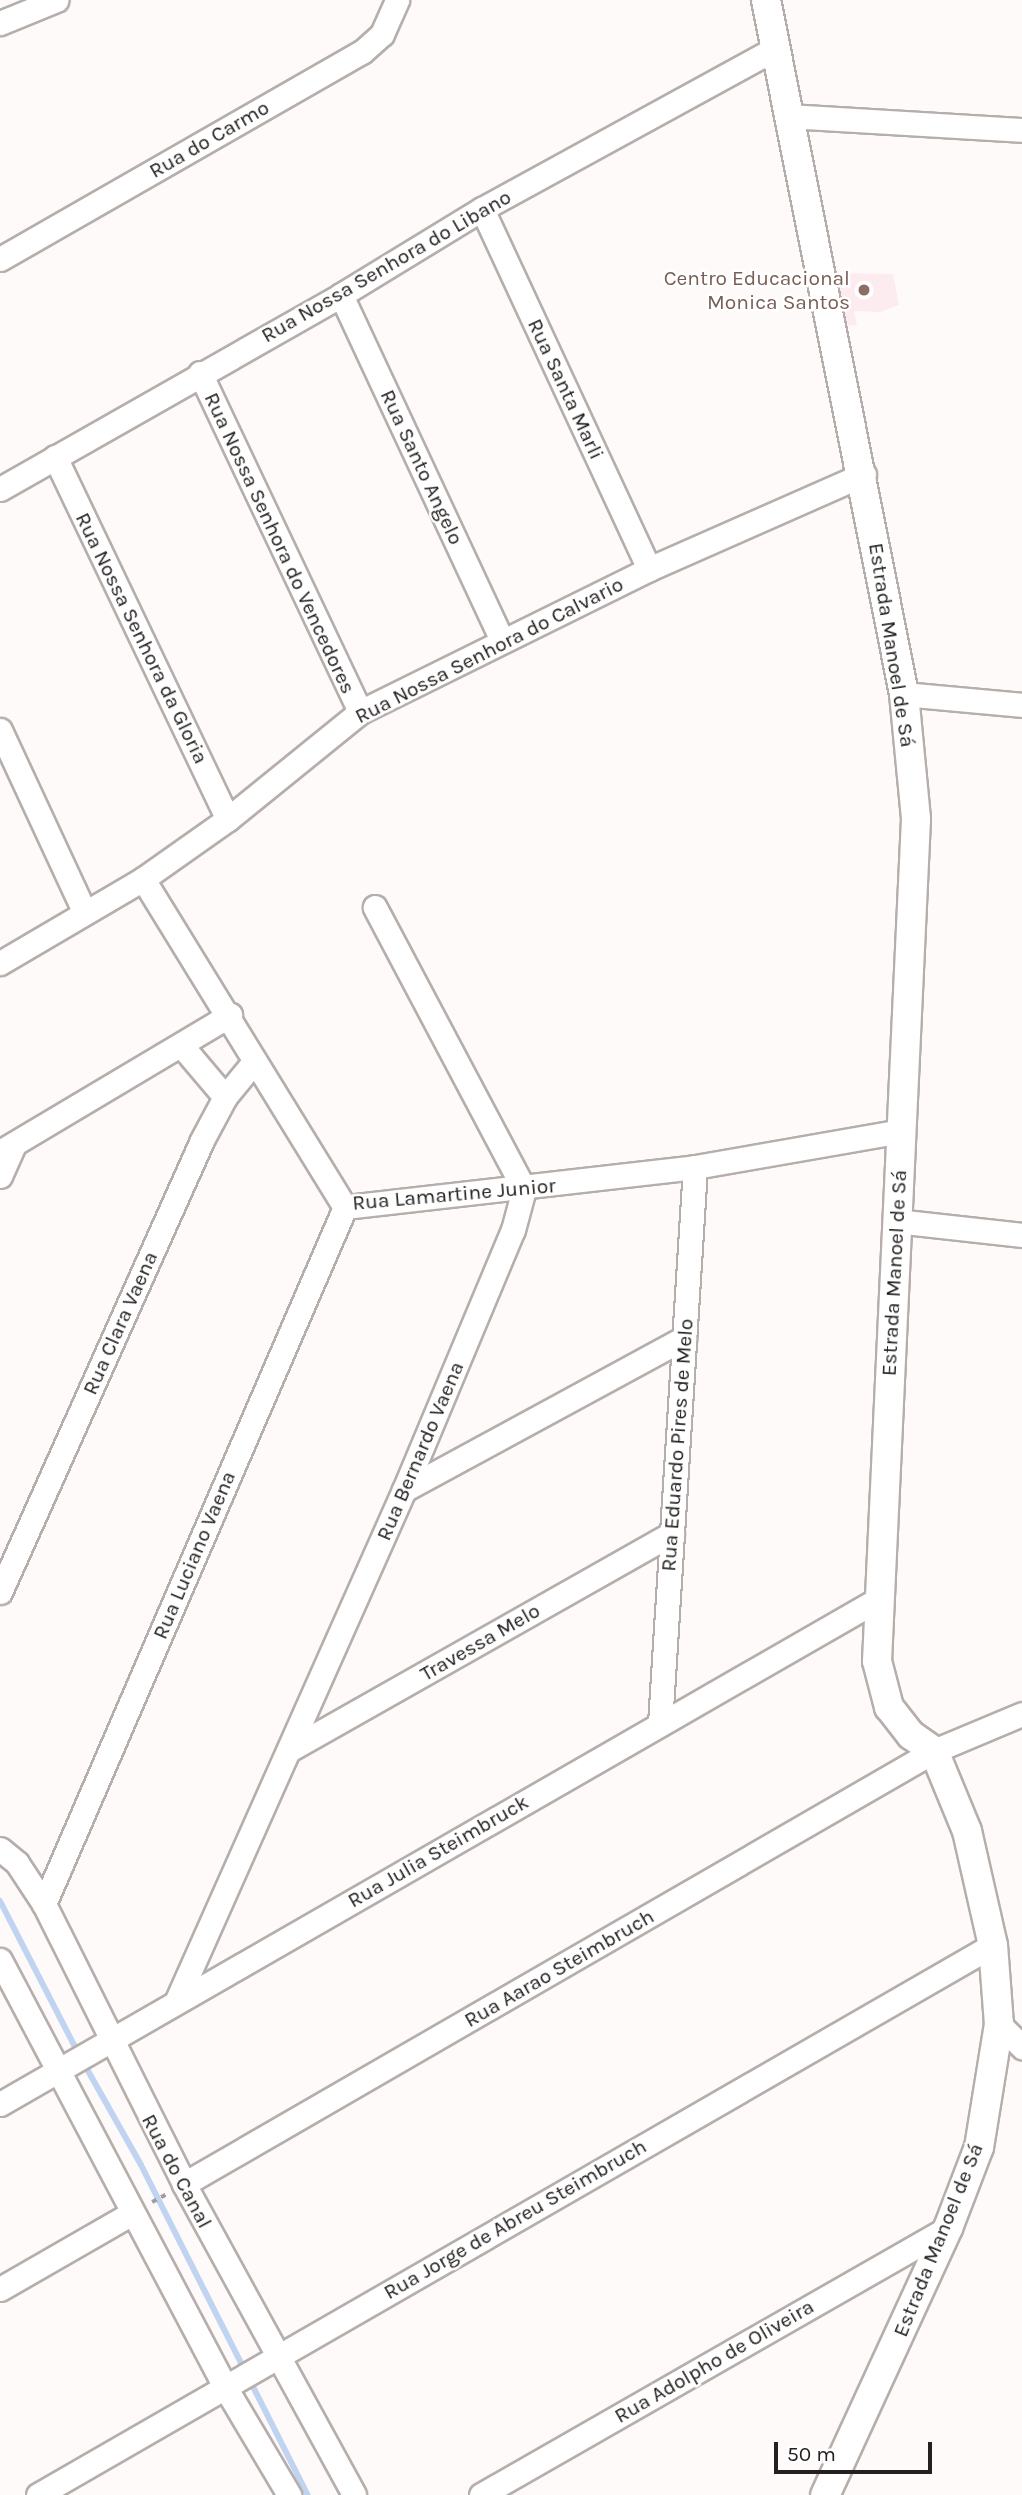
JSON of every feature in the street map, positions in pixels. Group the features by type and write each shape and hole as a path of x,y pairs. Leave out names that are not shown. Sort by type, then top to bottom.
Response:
{"main road":[{"name":"Estrada Manoel de Sá","path":"766,0 787,116 863,474 904,694 916,819 877,1600 877,1661 889,1707 911,1735 934,1751 967,1832 993,1945 999,2024 979,2147 948,2228 825,2495"}],"street":[{"path":"0,23 56,0"},
{"name":"Rua do Carmo","path":"0,259 362,52 382,34 397,0"},
{"name":"Rua Nossa Senhora do Libano","path":"0,488 341,295 482,209 774,49"},
{"path":"787,116 1022,130"},
{"name":"Rua Santa Marli","path":"482,209 649,569"},
{"name":"Rua Santo Angelo","path":"341,295 502,640"},
{"name":"Rua Nossa Senhora do Vencedores","path":"200,373 360,712"},
{"name":"Rua Nossa Senhora da Gloria","path":"55,457 228,819"},
{"name":"Rua Nossa Senhora do Calvario","path":"0,963 84,911 143,879 228,819 360,712 649,569 863,474"},
{"path":"904,694 1022,705"},
{"path":"0,730 84,911"},
{"name":"Rua Lamartine Junior","path":"143,879 230,1015 253,1063 345,1207 524,1189 695,1167 901,1131"},
{"path":"375,907 524,1189"},
{"path":"0,1176 7,1148 230,1015"},
{"path":"181,1045 225,1097"},
{"name":"Rua Clara Vaena","path":"0,1592 225,1097 253,1063"},
{"name":"Rua Eduardo Pires de Melo","path":"660,1724 695,1167"},
{"name":"Rua Bernardo Vaena","path":"177,2000 404,1490 513,1230 524,1189"},
{"name":"Rua Luciano Vaena","path":"44,1904 345,1207"},
{"path":"896,1222 1022,1235"},
{"path":"404,1490 684,1338"},
{"name":"Travessa Melo","path":"289,1750 672,1533"},
{"name":"Rua Julia Steimbruck","path":"0,2104 877,1600"},
{"name":"Rua Aarao Steimbruch","path":"178,2187 934,1751 1022,1714"},
{"name":"Rua do Canal","path":"0,1849 17,1863 44,1904 105,2043 178,2187 272,2357 354,2495"},
{"name":"Rua Jorge de Abreu Steimbruch","path":"38,2495 272,2357 993,1945"},
{"path":"0,1960 141,2208 228,2385 289,2495"},
{"path":"999,2024 1022,2047"},
{"path":"0,2289 141,2208"},
{"name":"Rua Adolpho de Oliveira","path":"481,2495 948,2228"}],"path":[{"path":"141,2208 178,2187"}],"shaded area":[{"name":"Centro Educacional Monica Santos","path":"828,273 893,274 899,305 880,312 854,311 857,325 840,326"}],"waterway":[{"path":"0,1901 78,2053"},
{"path":"83,2062 141,2165 308,2495"}],"place":[{"name":"Centro Educacional Monica Santos","path":"864,290"}]}
